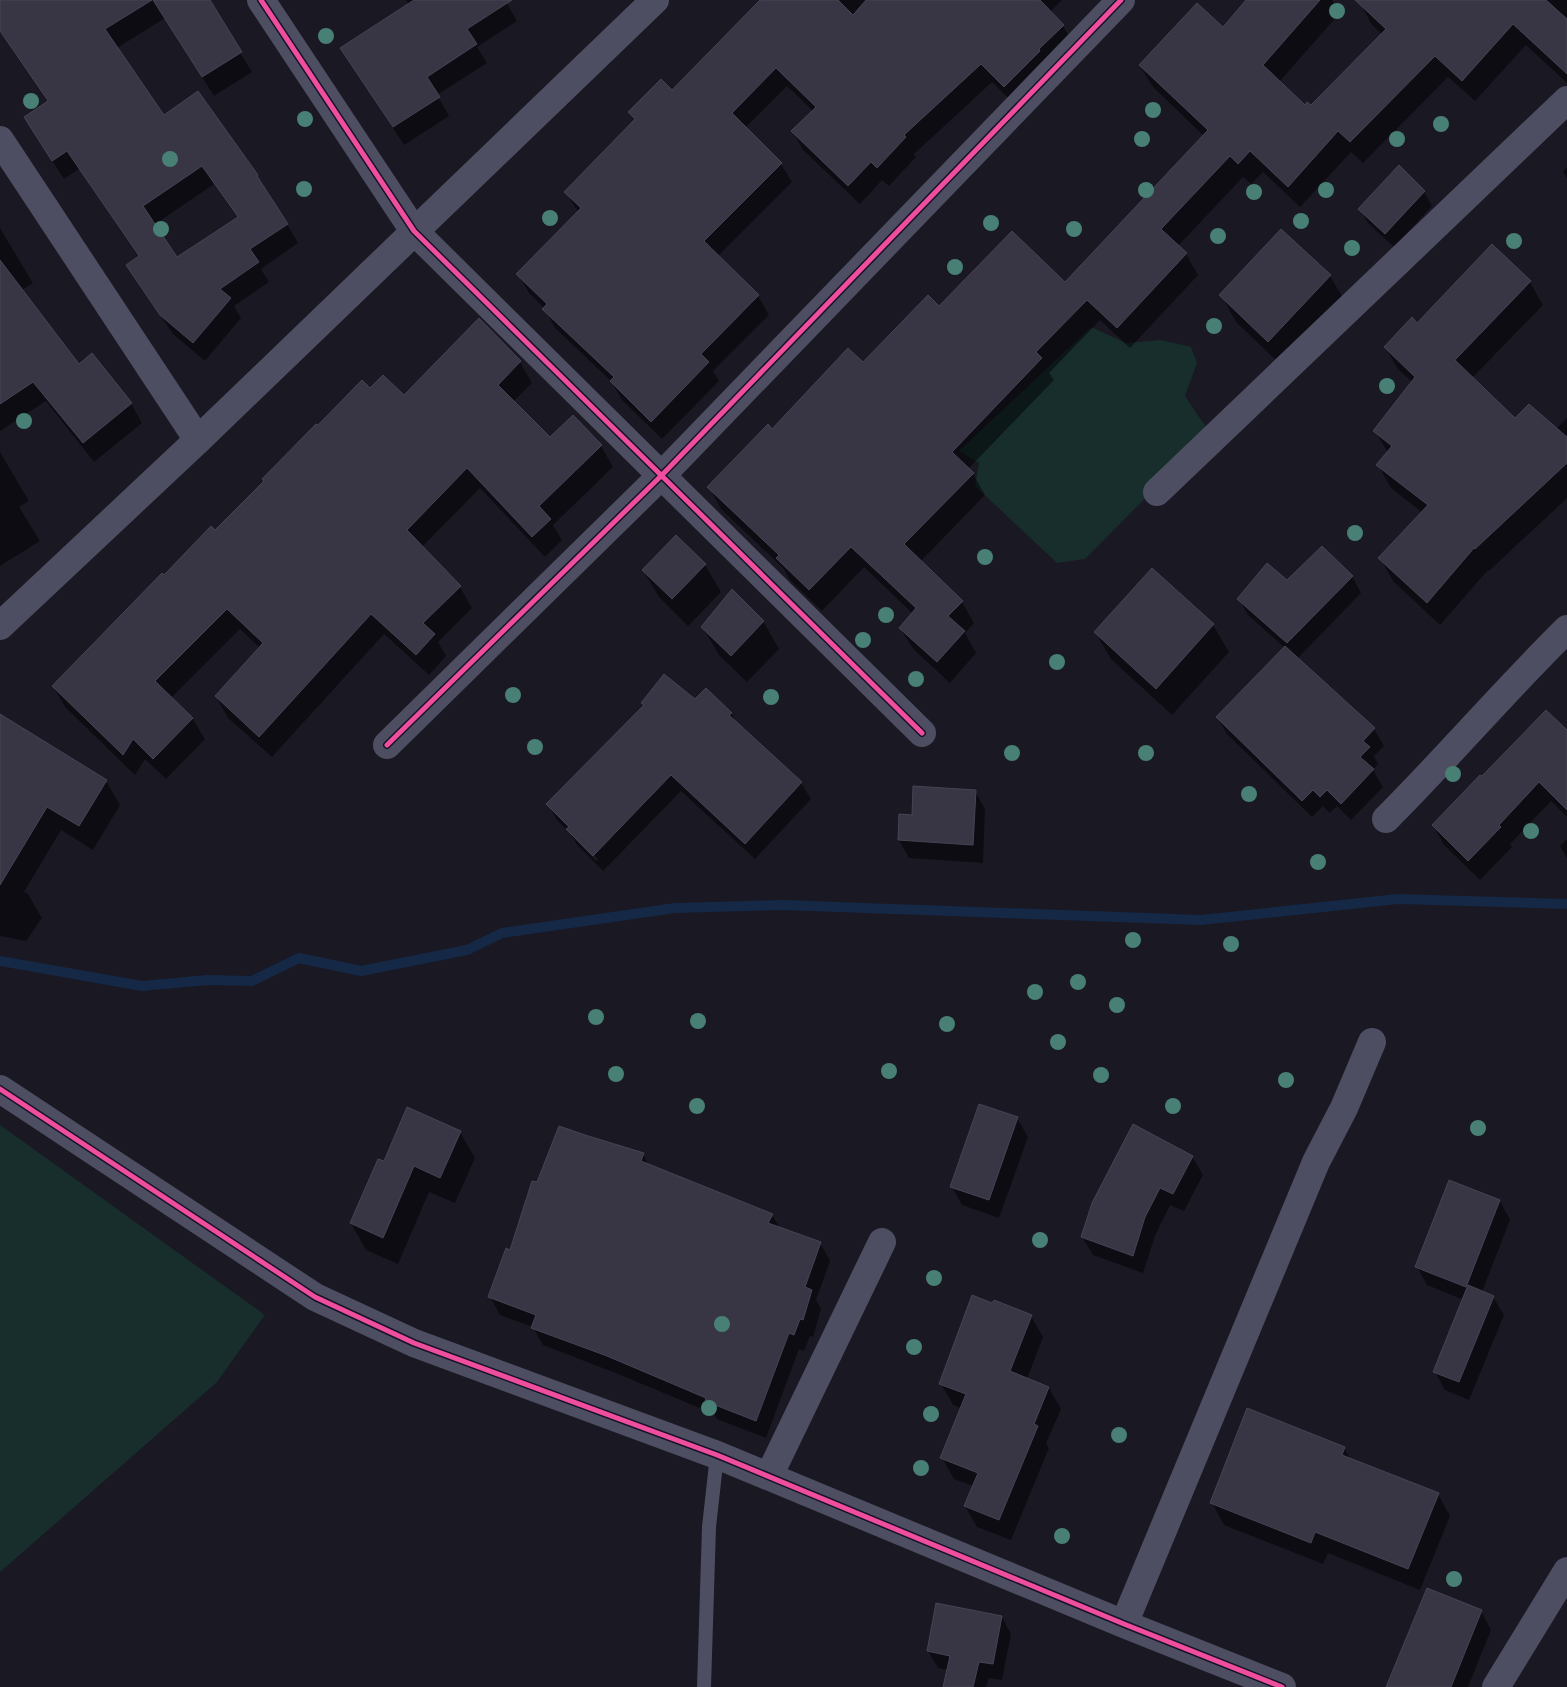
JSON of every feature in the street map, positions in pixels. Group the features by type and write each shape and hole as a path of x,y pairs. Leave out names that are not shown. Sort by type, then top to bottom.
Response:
{"street":[{"path":"260,0 414,231 922,733"},
{"path":"387,745 662,475 1121,0"},
{"path":"0,626 198,440 414,231 643,4"},
{"path":"1157,492 1567,100"},
{"path":"0,140 198,440"},
{"path":"1386,819 1536,659 1567,629"},
{"path":"1124,1624 1312,1171 1344,1108 1372,1042"},
{"path":"0,1089 315,1297 414,1343 717,1455 1124,1624 1282,1687"},
{"path":"769,1476 882,1242"},
{"path":"1496,1687 1567,1571"}],"lane":[{"path":"704,1687 709,1527 717,1455"}],"green space":[{"path":"1091,327 1126,343 1161,340 1191,347 1197,363 1185,396 1210,433 1085,559 1057,563 975,486 979,463 959,451"},
{"path":"0,1125 265,1315 217,1382 0,1572"}],"building":[{"path":"0,0 152,0 105,29 164,115 198,91 258,175 288,224 250,249 259,262 220,289 231,298 193,343 160,315 126,265 139,256 67,151 52,161 24,117 48,101 0,31","holes":["202,166 238,217 177,257 143,206"]},
{"path":"153,0 210,0 242,52 202,77"},
{"path":"414,0 512,0 467,29 477,44 427,77 440,97 393,127 340,48"},
{"path":"760,0 838,0 853,15 866,0 1040,0 1064,25 1004,87 981,64 904,135 906,137 877,168 871,162 848,186 791,131 816,107 776,68 732,113 782,163 704,241 759,295 701,354 709,362 651,422 610,381 614,377 542,309 547,304 516,274 581,208 564,192 635,119 628,112 661,79 672,90"},
{"path":"1246,0 1320,0 1263,65 1305,105 1307,102 1311,105 1386,29 1355,0 1546,0 1567,19 1567,74 1513,24 1462,81 1435,56 1350,142 1338,131 1288,187 1250,151 1238,164 1230,156 1161,229 1187,253 1117,328 1087,300 1036,352 1042,358 952,452 974,473 904,544 963,601 948,616 965,631 937,662 899,628 916,608 851,547 809,590 776,558 779,555 707,487 768,424 772,429 848,348 863,362 928,295 939,306 1012,231 1065,282 1208,130 1139,65 1197,3 1223,27"},
{"path":"1399,165 1425,191 1385,234 1358,209"},
{"path":"1281,229 1331,275 1268,342 1219,295"},
{"path":"1492,244 1531,281 1455,360 1515,418 1529,404 1567,437 1567,463 1474,548 1427,603 1378,558 1428,505 1376,465 1392,446 1373,431 1415,377 1384,347 1412,317 1417,323"},
{"path":"0,260 79,364 92,353 132,403 83,443 33,382 0,404"},
{"path":"479,318 521,361 498,385 550,437 573,415 602,445 539,506 551,519 532,537 467,468 407,530 461,586 423,623 435,634 416,655 371,614 259,737 215,696 263,643 227,609 155,681 193,718 153,759 133,739 123,755 52,686 162,573 164,575 211,526 215,530 264,481 262,479 362,380 370,388 383,375 404,395"},
{"path":"676,535 706,564 672,599 642,570"},
{"path":"1322,546 1353,576 1287,643 1237,599 1267,563 1287,580"},
{"path":"1152,568 1214,624 1156,689 1094,632"},
{"path":"732,589 764,621 731,656 701,627"},
{"path":"1285,646 1375,728 1363,741 1370,747 1360,757 1374,769 1341,804 1327,790 1320,797 1313,790 1302,801 1216,717"},
{"path":"664,674 695,699 706,688 732,713 729,715 802,782 745,844 671,775 593,856 566,829 569,827 546,804 644,705 641,703"},
{"path":"1546,710 1567,730 1567,810 1539,782 1499,825 1501,827 1468,861 1432,825"},
{"path":"0,714 107,780 79,826 47,807 0,885"},
{"path":"913,786 976,790 973,845 898,840 899,814 912,815"},
{"path":"979,1104 1018,1117 989,1200 950,1187"},
{"path":"407,1107 461,1131 440,1178 414,1166 383,1238 350,1223 378,1159 384,1161"},
{"path":"1133,1124 1193,1156 1173,1194 1160,1188 1145,1217 1133,1256 1081,1237 1092,1203"},
{"path":"559,1126 644,1153 641,1161 773,1214 768,1223 821,1242 805,1287 812,1290 803,1320 800,1319 794,1335 789,1333 756,1421 705,1401 706,1398 607,1356 531,1328 536,1315 488,1297 506,1248 510,1250 532,1181 537,1182"},
{"path":"1449,1180 1500,1200 1466,1287 1415,1267"},
{"path":"1468,1285 1494,1296 1459,1382 1433,1372"},
{"path":"972,1295 992,1303 994,1300 1032,1315 1010,1371 1049,1387 1034,1424 1038,1426 999,1520 964,1506 978,1473 940,1458 966,1394 939,1384"},
{"path":"1247,1408 1345,1447 1342,1455 1439,1493 1408,1569 1315,1532 1311,1543 1210,1503"},
{"path":"1427,1588 1482,1610 1451,1687 1386,1687"},
{"path":"936,1603 1002,1616 993,1664 979,1662 973,1687 943,1687 950,1656 927,1651"}],"waterway":[{"path":"0,961 142,986 208,980 252,981 299,958 361,971 467,950 502,933 675,908 782,905 1201,920 1398,899 1567,904"}],"cycle path":[{"path":"261,0 414,231 922,733"},
{"path":"387,745 662,475 1121,0"},
{"path":"0,1089 315,1297 414,1343 717,1455 1124,1624 1282,1687"}]}
